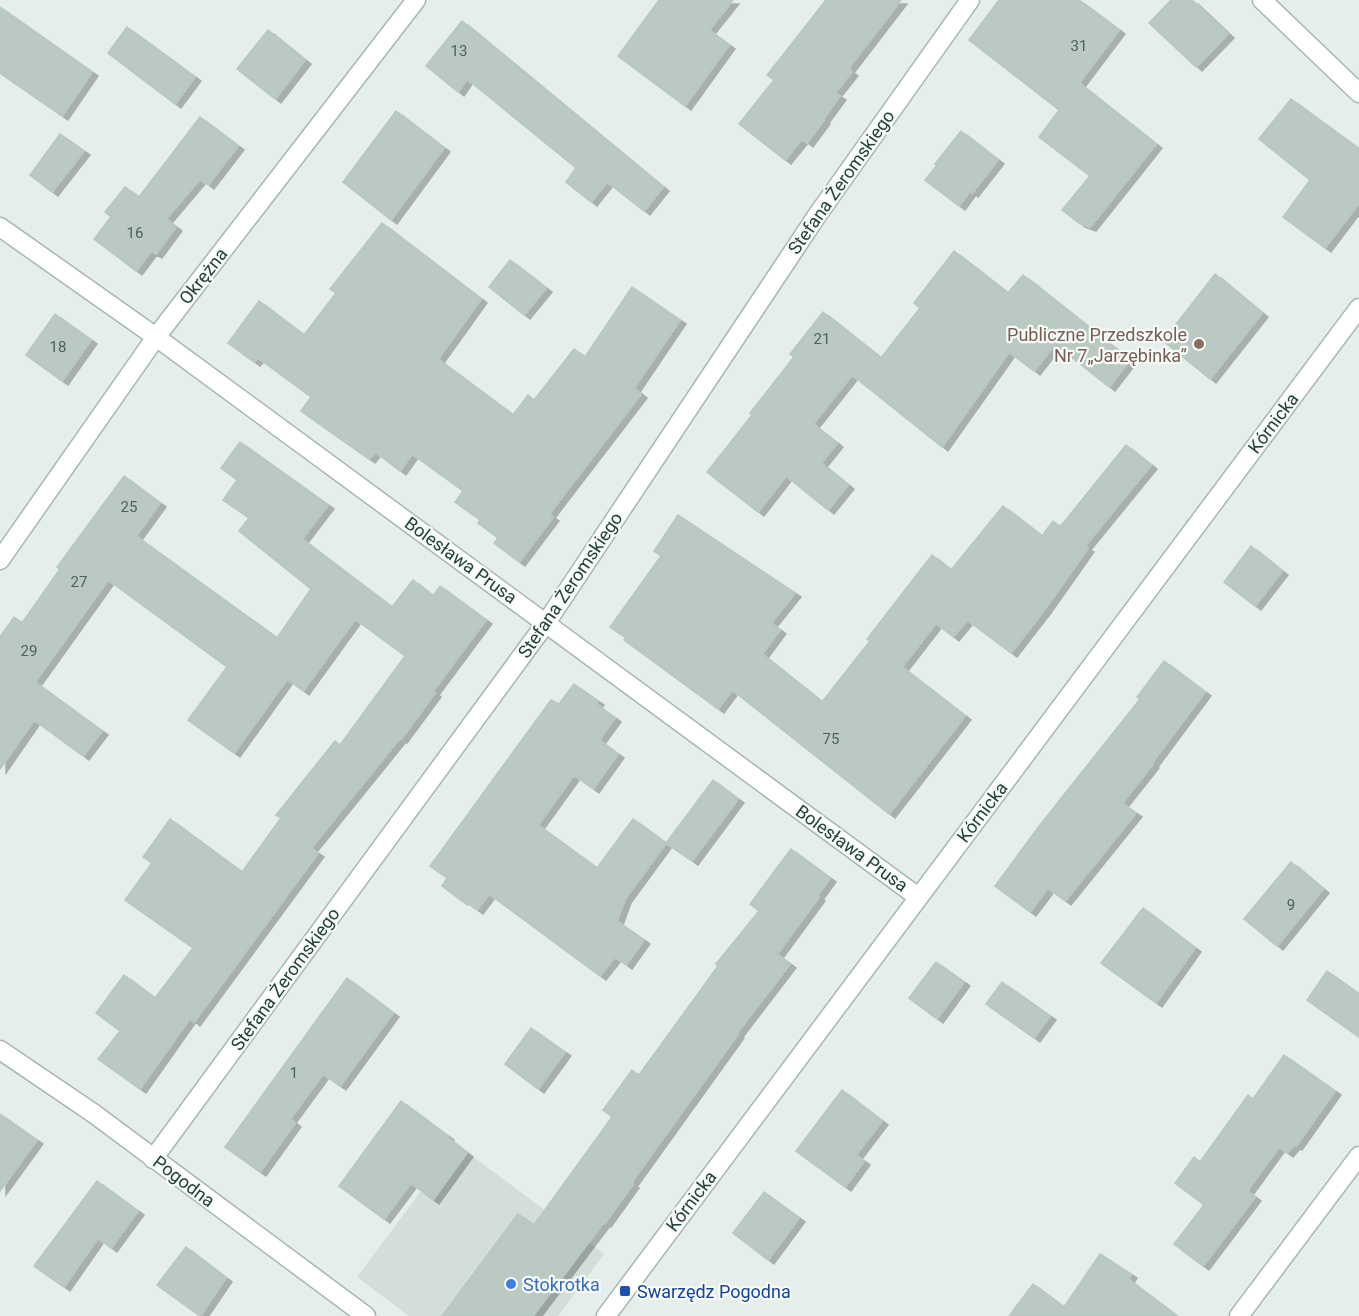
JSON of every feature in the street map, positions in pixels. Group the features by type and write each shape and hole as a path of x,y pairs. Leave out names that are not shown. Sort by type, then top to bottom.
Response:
{"street":[{"name":"Okrężna","path":"0,560 156,337 416,0"},
{"name":"Stefana Żeromskiego","path":"153,1159 546,622 818,214 970,0"},
{"path":"1262,0 1359,93"},
{"name":"Bolesława Prusa","path":"0,227 156,337 918,897"},
{"name":"Kórnicka","path":"606,1316 1359,308"},
{"name":"Pogodna","path":"0,1050 93,1113 366,1316"},
{"path":"1239,1316 1359,1156"}],"shaded area":[{"path":"456,1144 604,1254 558,1316 409,1316 357,1277"}],"building":[{"path":"659,0 733,0 709,30 729,45 685,106 618,56"},
{"path":"826,0 901,0 848,69 852,72 835,93 840,96 824,120 807,143 802,139 785,160 739,124 774,80 767,75"},
{"path":"999,0 1079,0 1119,30 1079,83 1156,144 1090,227 1079,223 1062,210 1090,176 1039,137 1059,110 969,40"},
{"path":"1171,0 1192,0 1228,34 1196,67 1149,23"},
{"path":"0,7 92,72 62,116 0,73"},
{"path":"462,21 663,187 644,211 607,182 591,202 566,182 576,168 467,79 458,92 426,66"},
{"path":"127,27 195,77 175,104 108,53"},
{"path":"268,30 305,60 275,99 237,69"},
{"path":"1291,99 1359,149 1359,203 1325,248 1283,217 1310,180 1259,139"},
{"path":"396,111 444,148 391,220 343,182"},
{"path":"200,117 238,146 208,185 200,179 166,219 176,227 156,254 151,251 136,271 94,239 111,217 105,212 125,187 139,197"},
{"path":"961,131 998,160 959,206 925,180"},
{"path":"60,134 84,151 52,192 30,175"},
{"path":"382,223 481,299 438,359 513,415 528,395 534,400 574,349 585,357 632,287 680,320 634,388 641,394 549,514 553,517 519,562 494,543 498,538 478,523 480,520 455,502 463,491 412,454 400,471 375,452 369,459 301,411 311,397 258,358 254,362 228,343 259,301 304,335 336,293 330,289"},
{"path":"954,251 1008,293 1023,275 1130,360 1109,387 1055,344 1034,371 1009,352 942,447 852,375 813,424 837,443 821,463 848,485 828,510 786,476 758,512 707,472 752,415 750,413 794,357 790,354 823,312 881,358 920,308 914,303"},
{"path":"510,260 546,288 524,315 489,287"},
{"path":"1215,274 1262,313 1210,379 1163,341"},
{"path":"55,314 91,340 62,381 26,355"},
{"path":"240,442 328,505 302,539 392,607 413,580 433,596 440,586 486,620 433,691 435,693 401,739 311,848 318,853 194,1022 190,1018 140,1089 98,1059 120,1031 96,1013 124,975 155,998 193,948 125,900 152,863 143,857 170,819 242,872 281,818 276,815 335,741 340,745 405,656 355,619 303,691 287,679 234,753 188,720 227,667 108,580 35,682 102,731 83,756 34,720 0,769 0,637 14,617 22,623 60,569 57,567 124,476 160,503 136,536 277,638 311,589 239,531 249,518 223,500 237,480 221,468"},
{"path":"1126,445 1151,465 1085,546 1088,548 1011,653 967,620 953,637 936,623 902,667 965,716 889,814 732,690 718,709 624,640 626,638 610,627 661,556 654,551 678,515 795,593 771,623 780,630 762,654 822,702 870,641 867,639 932,555 951,570 1003,506 1042,536 1053,521 1060,527"},
{"path":"1251,546 1282,571 1255,606 1224,582"},
{"path":"1164,661 1205,692 1122,803 1136,813 1065,901 1048,888 1030,912 995,886 1040,825 1140,699 1137,697"},
{"path":"574,684 598,701 596,704 615,718 599,740 618,754 593,789 574,775 538,825 597,868 633,819 666,843 625,899 617,921 644,940 626,965 615,957 600,976 489,894 477,910 462,901 442,886 447,878 430,866 551,700 559,704"},
{"path":"713,780 738,799 692,861 666,843"},
{"path":"791,849 830,878 817,896 819,897 777,954 790,964 737,1033 605,1223 533,1316 442,1316 518,1214 534,1225 612,1117 603,1110 632,1070 639,1075 718,966 716,964 759,911 750,904"},
{"path":"1291,862 1323,889 1277,946 1244,919"},
{"path":"1143,908 1195,948 1156,1003 1101,963"},
{"path":"936,962 964,982 937,1019 909,998"},
{"path":"1327,971 1359,994 1359,1037 1307,1000"},
{"path":"347,978 393,1013 340,1086 323,1074 290,1119 295,1123 260,1172 225,1147"},
{"path":"1002,982 1050,1016 1034,1038 986,1004"},
{"path":"531,1028 565,1052 538,1089 505,1064"},
{"path":"1284,1055 1335,1091 1296,1146 1294,1145 1287,1153 1279,1147 1247,1191 1255,1197 1203,1266 1174,1244 1204,1205 1175,1183 1194,1157 1200,1162 1248,1095 1253,1099"},
{"path":"842,1090 882,1121 856,1155 864,1161 845,1187 796,1151"},
{"path":"401,1101 467,1153 433,1200 411,1183 384,1219 339,1186"},
{"path":"0,1114 37,1140 0,1191"},
{"path":"97,1181 138,1211 111,1248 98,1238 64,1287 34,1266"},
{"path":"764,1192 799,1218 768,1260 733,1233"},
{"path":"186,1247 226,1278 200,1316 157,1285"},
{"path":"1100,1254 1131,1274 1128,1279 1177,1316 1009,1316 1033,1284 1064,1307"}],"place":[{"name":"Publiczne Przedszkole Nr 7„Jarzębinka”","path":"1199,344"},
{"name":"Stokrotka","path":"511,1284"},
{"name":"Swarzędz Pogodna","path":"625,1291"}]}
